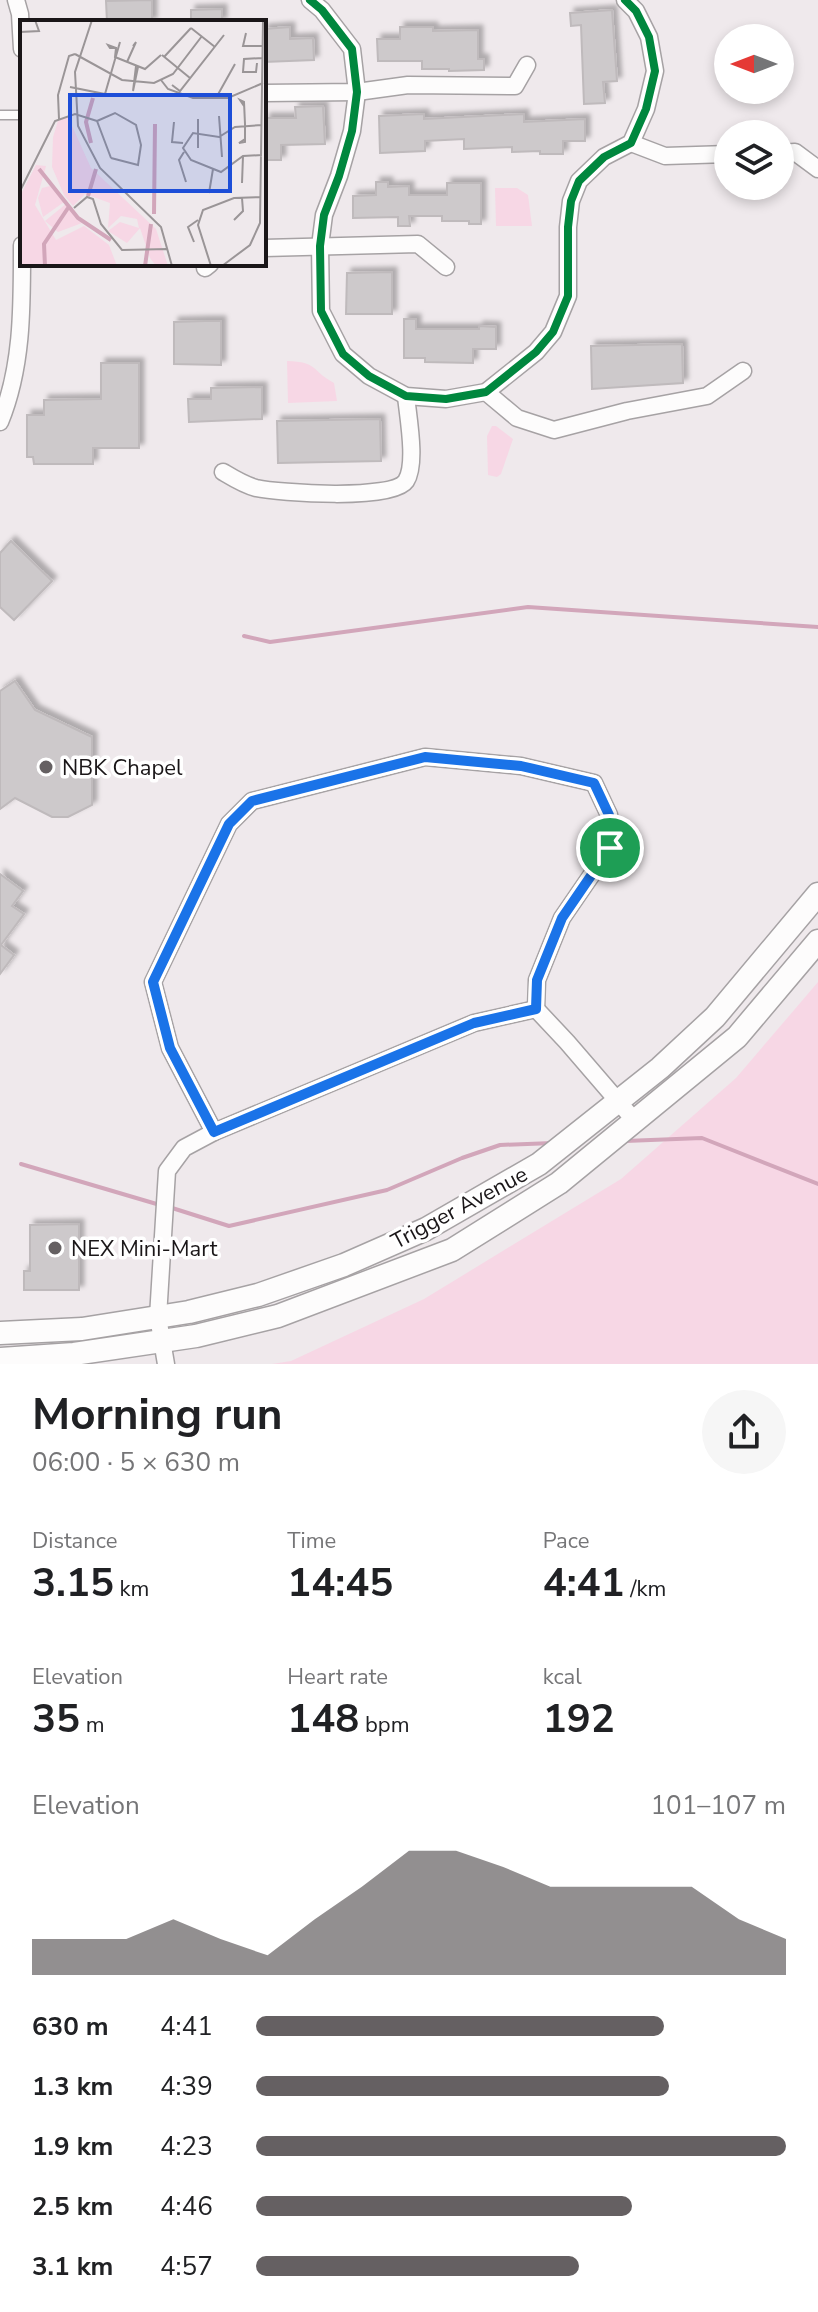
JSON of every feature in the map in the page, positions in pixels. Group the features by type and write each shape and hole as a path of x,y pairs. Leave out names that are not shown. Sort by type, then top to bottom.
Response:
{"main road":[{"name":"Trigger Avenue","path":"0,1333 82,1329 158,1317 258,1295 344,1265 426,1229 539,1164 660,1068 715,1017 818,894"},
{"name":"Trigger Avenue","path":"0,1359 164,1353 278,1316 452,1250 559,1183 737,1037 818,941"}],"street":[{"path":"16,0 20,20"},
{"path":"310,0 322,10 352,49 357,92 352,131 324,215 320,246 321,311 343,354 369,376 406,396 446,399 486,392 536,352 553,332 568,296 571,201 579,181 604,157 631,143 646,109 655,71 649,37 636,11 625,0"},
{"path":"266,93 357,92 408,85 515,86 527,65"},
{"path":"631,143 665,156 714,154"},
{"path":"794,152 818,169"},
{"path":"266,248 418,244 446,267"},
{"path":"0,422 17,363 22,314 22,266"},
{"path":"486,392 517,418 554,430 627,411 707,396 743,371"},
{"path":"223,472 251,487 277,492 394,490 406,481 411,457 406,396"},
{"path":"214,1132 170,1048 153,982 229,824 252,801 425,757 521,766 594,783 609,815 610,848 562,918 537,980 536,1009 635,1121"},
{"path":"164,1353 158,1317 167,1171 184,1148 214,1132 474,1023 536,1009"}],"shaded area":[{"path":"495,188 517,188 528,195 532,226 496,226"},
{"path":"287,361 310,365 334,383 337,401 288,403"},
{"path":"492,426 513,439 501,474 497,477 488,475 487,436"},
{"path":"818,982 818,1364 272,1364 291,1361 424,1299 621,1179 736,1078"}],"building":[{"path":"152,0 152,20 107,20 106,1"},
{"path":"222,9 222,20 191,20 191,10"},
{"path":"612,10 617,81 603,82 605,103 584,104 581,25 571,26 570,13"},
{"path":"290,27 290,39 313,38 314,60 266,62 266,29"},
{"path":"400,27 433,27 433,31 478,30 478,59 484,59 484,70 422,69 422,61 378,61 377,39 400,39"},
{"path":"323,106 325,144 281,145 281,160 266,160 266,118 296,118 295,107"},
{"path":"424,114 424,119 524,114 524,122 585,119 585,141 563,141 563,154 512,152 512,147 464,149 464,139 425,141 425,151 380,153 379,116"},
{"path":"376,182 388,182 388,187 409,186 409,195 447,195 447,183 481,183 481,224 442,221 442,216 409,216 410,226 398,226 398,217 353,218 353,196 376,195"},
{"path":"392,272 392,314 346,314 347,273"},
{"path":"404,319 416,319 416,329 496,327 496,349 473,349 473,363 425,362 425,358 404,358"},
{"path":"221,321 221,365 174,364 174,322"},
{"path":"682,344 683,383 592,389 591,346"},
{"path":"101,363 139,363 139,448 93,448 93,464 34,464 33,457 27,457 27,415 44,415 44,400 101,399"},
{"path":"262,387 262,419 189,422 188,399 211,399 211,388"},
{"path":"380,419 381,461 278,463 277,421"},
{"path":"11,541 52,581 14,620 0,607 0,553"},
{"name":"NBK Chapel","path":"15,681 35,710 92,737 92,805 68,817 52,817 15,798 0,809 0,691"},
{"path":"0,874 23,891 12,906 24,914 1,945 14,955 0,974"},
{"name":"NEX Mini-Mart","path":"79,1224 79,1290 24,1290 24,1271 30,1271 30,1225"}],"waterway":[{"path":"244,636 270,642 528,607 818,627"},
{"path":"625,1141 702,1138 818,1184"},
{"path":"169,1207 229,1226 387,1190 500,1145 553,1143"},
{"path":"21,1164 160,1205"}],"cycle path":[{"path":"310,0 322,10 352,49 357,92 352,131 324,215 320,246 321,311 343,354 369,376 406,396 446,399 486,392 536,352 553,332 568,296 571,201 579,181 604,157 631,143 646,109 655,71 649,37 636,11 625,0"},
{"path":"214,1132 170,1048 153,982 229,824 252,801 425,757 521,766 594,783 609,815 610,848 562,918 537,980 536,1009"}],"place":[{"name":"NBK Chapel","path":"46,767"},
{"name":"NEX Mini-Mart","path":"55,1248"}],"route":[{"path":"425,757 521,766 594,783 609,815 610,848 562,918 537,980 536,1009 474,1023 214,1132 170,1048 153,982 229,824 252,801 425,757"}]}
